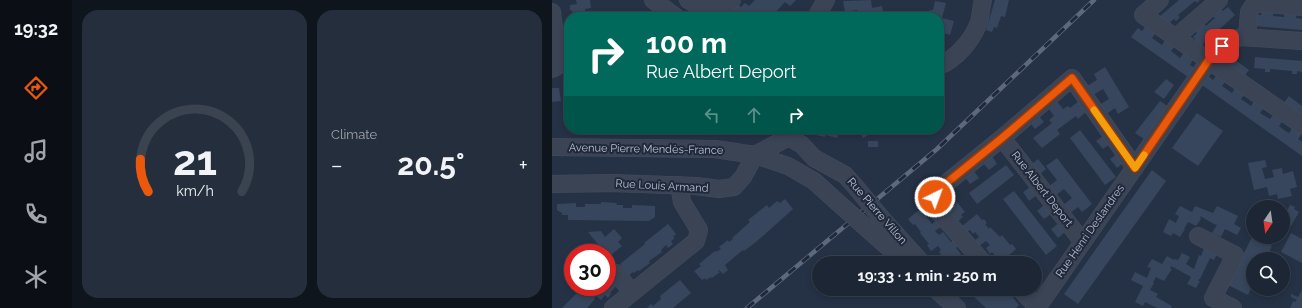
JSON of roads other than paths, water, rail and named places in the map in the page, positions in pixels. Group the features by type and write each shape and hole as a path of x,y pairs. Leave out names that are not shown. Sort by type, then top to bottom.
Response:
{"street":[{"path":"688,0 705,9 716,10 727,5 732,0"},
{"path":"819,12 826,0"},
{"path":"944,63 954,58 971,39 979,21 983,0"},
{"path":"1160,0 1143,15 1302,125"},
{"path":"1175,38 1219,0"},
{"path":"660,2 671,12"},
{"path":"1248,37 1249,12 1256,2 1302,7"},
{"path":"552,12 558,59 556,67 552,69"},
{"name":"Rue Henri Deslandres","path":"1037,308 1082,241 1135,168 1215,52 1226,43 1234,39 1248,37 1302,41"},
{"path":"978,256 937,210 935,197 944,185 1072,78 1135,168"},
{"path":"755,155 790,134"},
{"name":"Rue Pierre Villon","path":"793,134 814,158 845,175 916,256"},
{"name":"Rue Albert Deport","path":"1002,138 1082,241"},
{"name":"Avenue Pierre Mendès-France","path":"552,147 716,149 755,155 788,166 814,181 831,196"},
{"name":"Rue Louis Armand","path":"552,184 612,183 678,185 719,189 734,187 743,176 755,155"},
{"path":"613,308 696,241 699,230 682,202 678,185"},
{"name":"Rue Pierre Villon","path":"831,196 898,256"},
{"path":"1198,236 1235,255 1213,298 1233,308"},
{"path":"616,272 632,292"},
{"path":"943,296 957,308"},
{"path":"952,296 962,308"},
{"path":"1026,296 1037,308"}],"railway":[{"path":"747,308 937,149 1094,0"}]}
